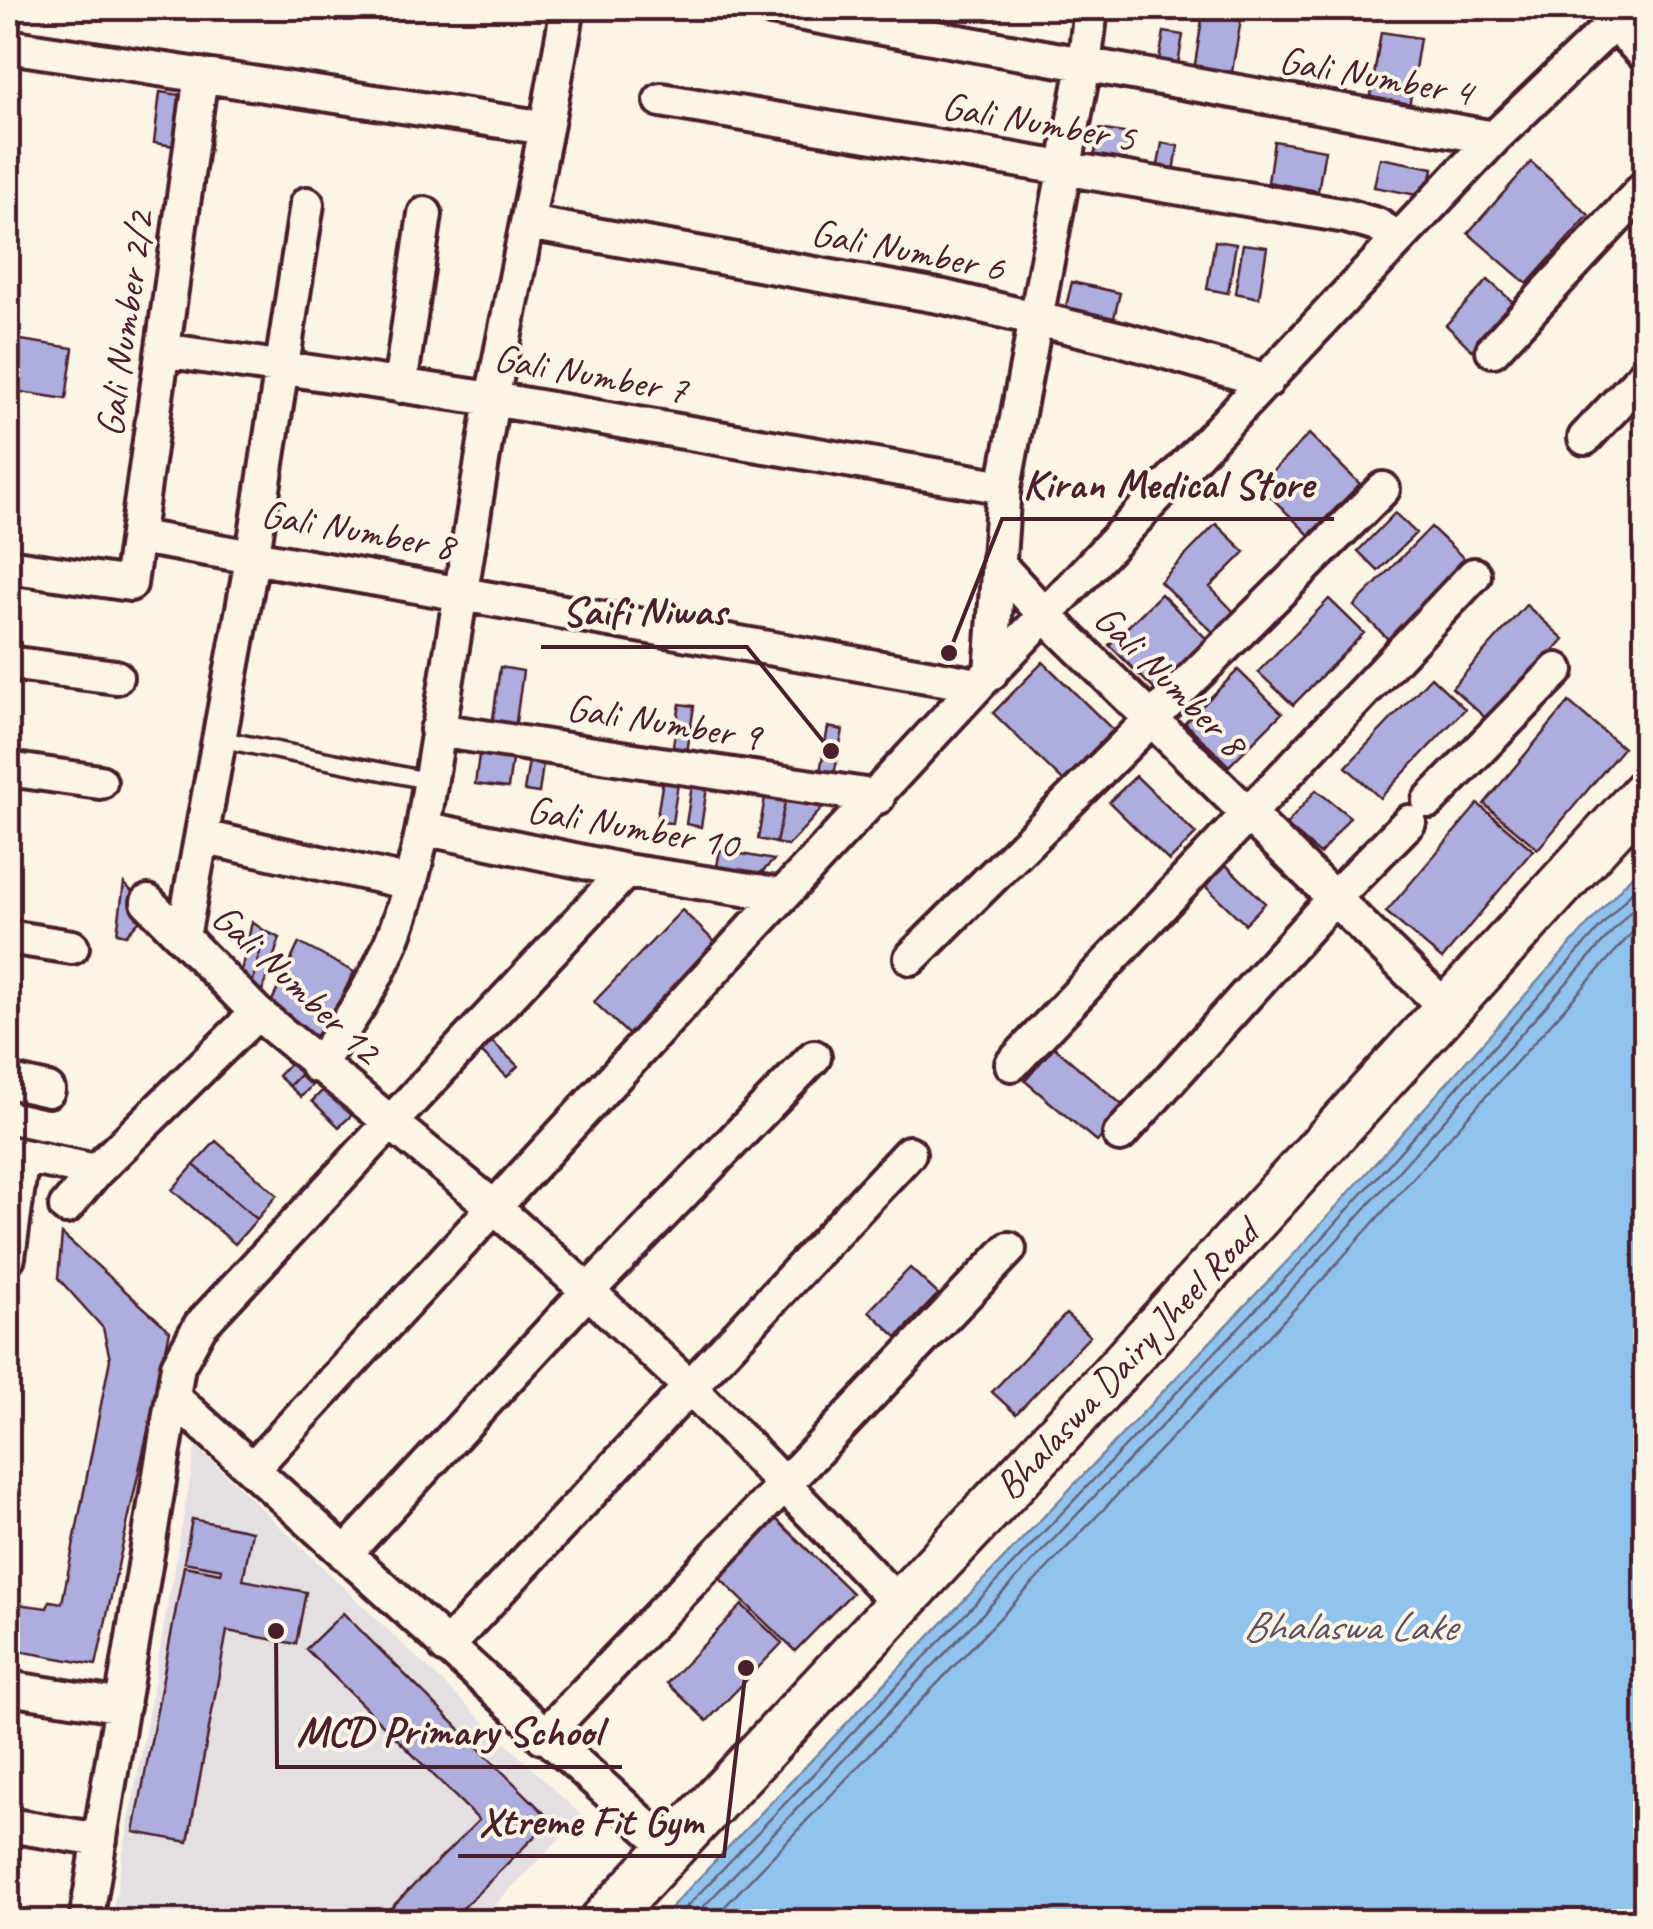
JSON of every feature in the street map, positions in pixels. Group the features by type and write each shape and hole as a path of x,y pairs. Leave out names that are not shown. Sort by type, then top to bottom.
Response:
{"street":[{"path":"317,1066 362,1006 386,962 411,883 492,400 568,8"},
{"name":"Gali Number 4","path":"771,8 1494,138"},
{"path":"984,679 999,565 1004,487 1084,66 1091,8"},
{"path":"999,565 1044,615 1605,16 1646,56"},
{"path":"8,46 546,128"},
{"name":"Gali Number 2/2","path":"8,566 130,584 201,75"},
{"name":"Gali Number 5","path":"662,100 1346,216 1376,225 1398,238"},
{"path":"1493,350 1646,186"},
{"path":"184,937 253,554 307,204"},
{"path":"400,386 425,214"},
{"name":"Gali Number 6","path":"528,223 944,297 1034,317 1267,381"},
{"name":"Gali Number 7","path":"163,350 492,400 1004,487"},
{"path":"1585,438 1646,373"},
{"path":"911,958 1382,489"},
{"name":"Gali Number 8","path":"139,537 984,679 1044,615 1444,1007"},
{"path":"1012,1064 1244,814 1474,575"},
{"path":"8,663 116,677"},
{"path":"1120,1136 1333,899 1558,670"},
{"name":"Gali Number 10","path":"422,828 626,872 782,895 878,797 984,679"},
{"name":"Gali Number 9","path":"437,730 878,797"},
{"path":"8,770 100,782"},
{"name":"Bhalaswa Dairy Jheel Road","path":"602,1922 1210,1270 1444,1007 1646,791"},
{"path":"202,836 411,883"},
{"path":"86,1922 178,1366 200,1326 626,872"},
{"path":"254,1467 782,895"},
{"name":"Gali Number 12","path":"148,902 256,1013 317,1066 392,1122 588,1290 691,1388 899,1604"},
{"path":"8,937 72,946"},
{"path":"66,1208 96,1170 256,1013"},
{"path":"345,1554 588,1290 814,1057"},
{"path":"8,1082 48,1090"},
{"path":"446,1647 909,1153"},
{"path":"8,1257 15,1154 96,1170"},
{"path":"543,1737 781,1483 1009,1249"},
{"path":"173,1397 254,1467 543,1737 672,1850"},
{"path":"8,1688 124,1706"},
{"path":"8,1825 100,1840"}],"lane":[{"path":"220,740 430,781"}],"shaded area":[{"path":"196,1446 582,1816 479,1921 111,1922"}],"water":[{"name":"Bhalaswa Lake","path":"1645,861 1645,1921 658,1921 1295,1253"}],"building":[{"path":"1203,13 1241,20 1230,83 1193,77"},
{"path":"1164,32 1183,35 1177,70 1158,66"},
{"path":"1381,32 1420,38 1408,114 1369,107"},
{"path":"160,92 181,95 175,146 154,143"},
{"path":"1099,129 1130,134 1124,170 1093,165"},
{"path":"1274,141 1325,150 1318,191 1268,182"},
{"path":"1162,143 1178,146 1173,179 1156,176"},
{"path":"1380,158 1433,168 1428,197 1374,187"},
{"path":"1531,162 1589,215 1527,284 1468,233"},
{"path":"1215,241 1236,244 1228,293 1207,289"},
{"path":"1243,244 1267,247 1259,298 1235,293"},
{"path":"1488,280 1514,303 1472,350 1446,325"},
{"path":"1072,282 1120,293 1112,326 1064,314"},
{"path":"8,338 73,348 66,399 8,390"},
{"path":"1309,434 1360,484 1309,535 1259,485"},
{"path":"1395,513 1416,533 1378,571 1358,551"},
{"path":"1216,524 1245,552 1210,587 1235,613 1215,634 1160,582"},
{"path":"1431,527 1470,564 1392,643 1354,606"},
{"path":"1161,594 1213,645 1161,696 1109,645"},
{"path":"1329,599 1364,633 1293,705 1258,672"},
{"path":"1526,605 1564,639 1490,722 1452,688"},
{"path":"1043,662 1113,730 1063,781 993,713"},
{"path":"500,667 523,671 515,729 492,726"},
{"path":"1238,670 1282,713 1229,766 1185,723"},
{"path":"1431,677 1465,709 1380,798 1346,767"},
{"path":"1569,702 1623,748 1538,849 1484,804"},
{"path":"680,704 694,706 686,759 671,757"},
{"path":"828,727 843,730 834,775 820,772"},
{"path":"481,741 514,746 508,788 475,784"},
{"path":"531,749 545,751 539,793 524,791"},
{"path":"665,768 680,770 672,823 656,822"},
{"path":"694,772 709,774 701,827 686,824"},
{"path":"1136,776 1196,834 1169,861 1109,802"},
{"path":"767,785 788,789 776,843 758,839"},
{"path":"788,789 832,797 788,846 776,843"},
{"path":"1316,790 1350,817 1320,854 1286,825"},
{"path":"1478,804 1533,850 1442,959 1386,912"},
{"path":"720,850 774,860 750,884 715,877"},
{"path":"1226,865 1265,903 1245,924 1205,886"},
{"path":"124,883 149,910 126,935 117,933"},
{"path":"682,910 718,945 631,1037 594,1002"},
{"path":"252,922 265,931 252,985 240,976"},
{"path":"265,931 280,938 262,991 252,985"},
{"path":"299,943 354,972 318,1044 271,1003"},
{"path":"487,1037 518,1066 507,1077 477,1048"},
{"path":"1054,1047 1126,1108 1097,1142 1025,1081"},
{"path":"298,1054 310,1065 289,1086 278,1076"},
{"path":"310,1065 321,1075 301,1097 289,1086"},
{"path":"329,1084 356,1111 339,1127 312,1101"},
{"path":"216,1141 277,1195 257,1219 194,1165"},
{"path":"194,1165 257,1219 235,1244 172,1190"},
{"path":"62,1234 170,1331 96,1665 8,1649 9,1603 47,1608 50,1601 62,1603 110,1359 103,1328 58,1278"},
{"path":"910,1268 938,1294 897,1337 869,1311"},
{"path":"1066,1314 1090,1336 1016,1414 992,1392"},
{"path":"773,1516 852,1593 795,1651 716,1575"},
{"path":"192,1519 252,1531 243,1580 306,1592 296,1644 227,1631 188,1842 134,1832 184,1566 221,1573 222,1569 184,1562"},
{"path":"742,1605 782,1643 707,1721 667,1683"},
{"path":"343,1613 551,1820 449,1922 377,1922 479,1820 306,1649"}],"place":[{"name":"Kiran Medical Store","path":"949,653"},
{"name":"Saifi Niwas","path":"831,751"},
{"name":"MCD Primary School","path":"276,1631"},
{"name":"Xtreme Fit Gym","path":"746,1668"}]}
